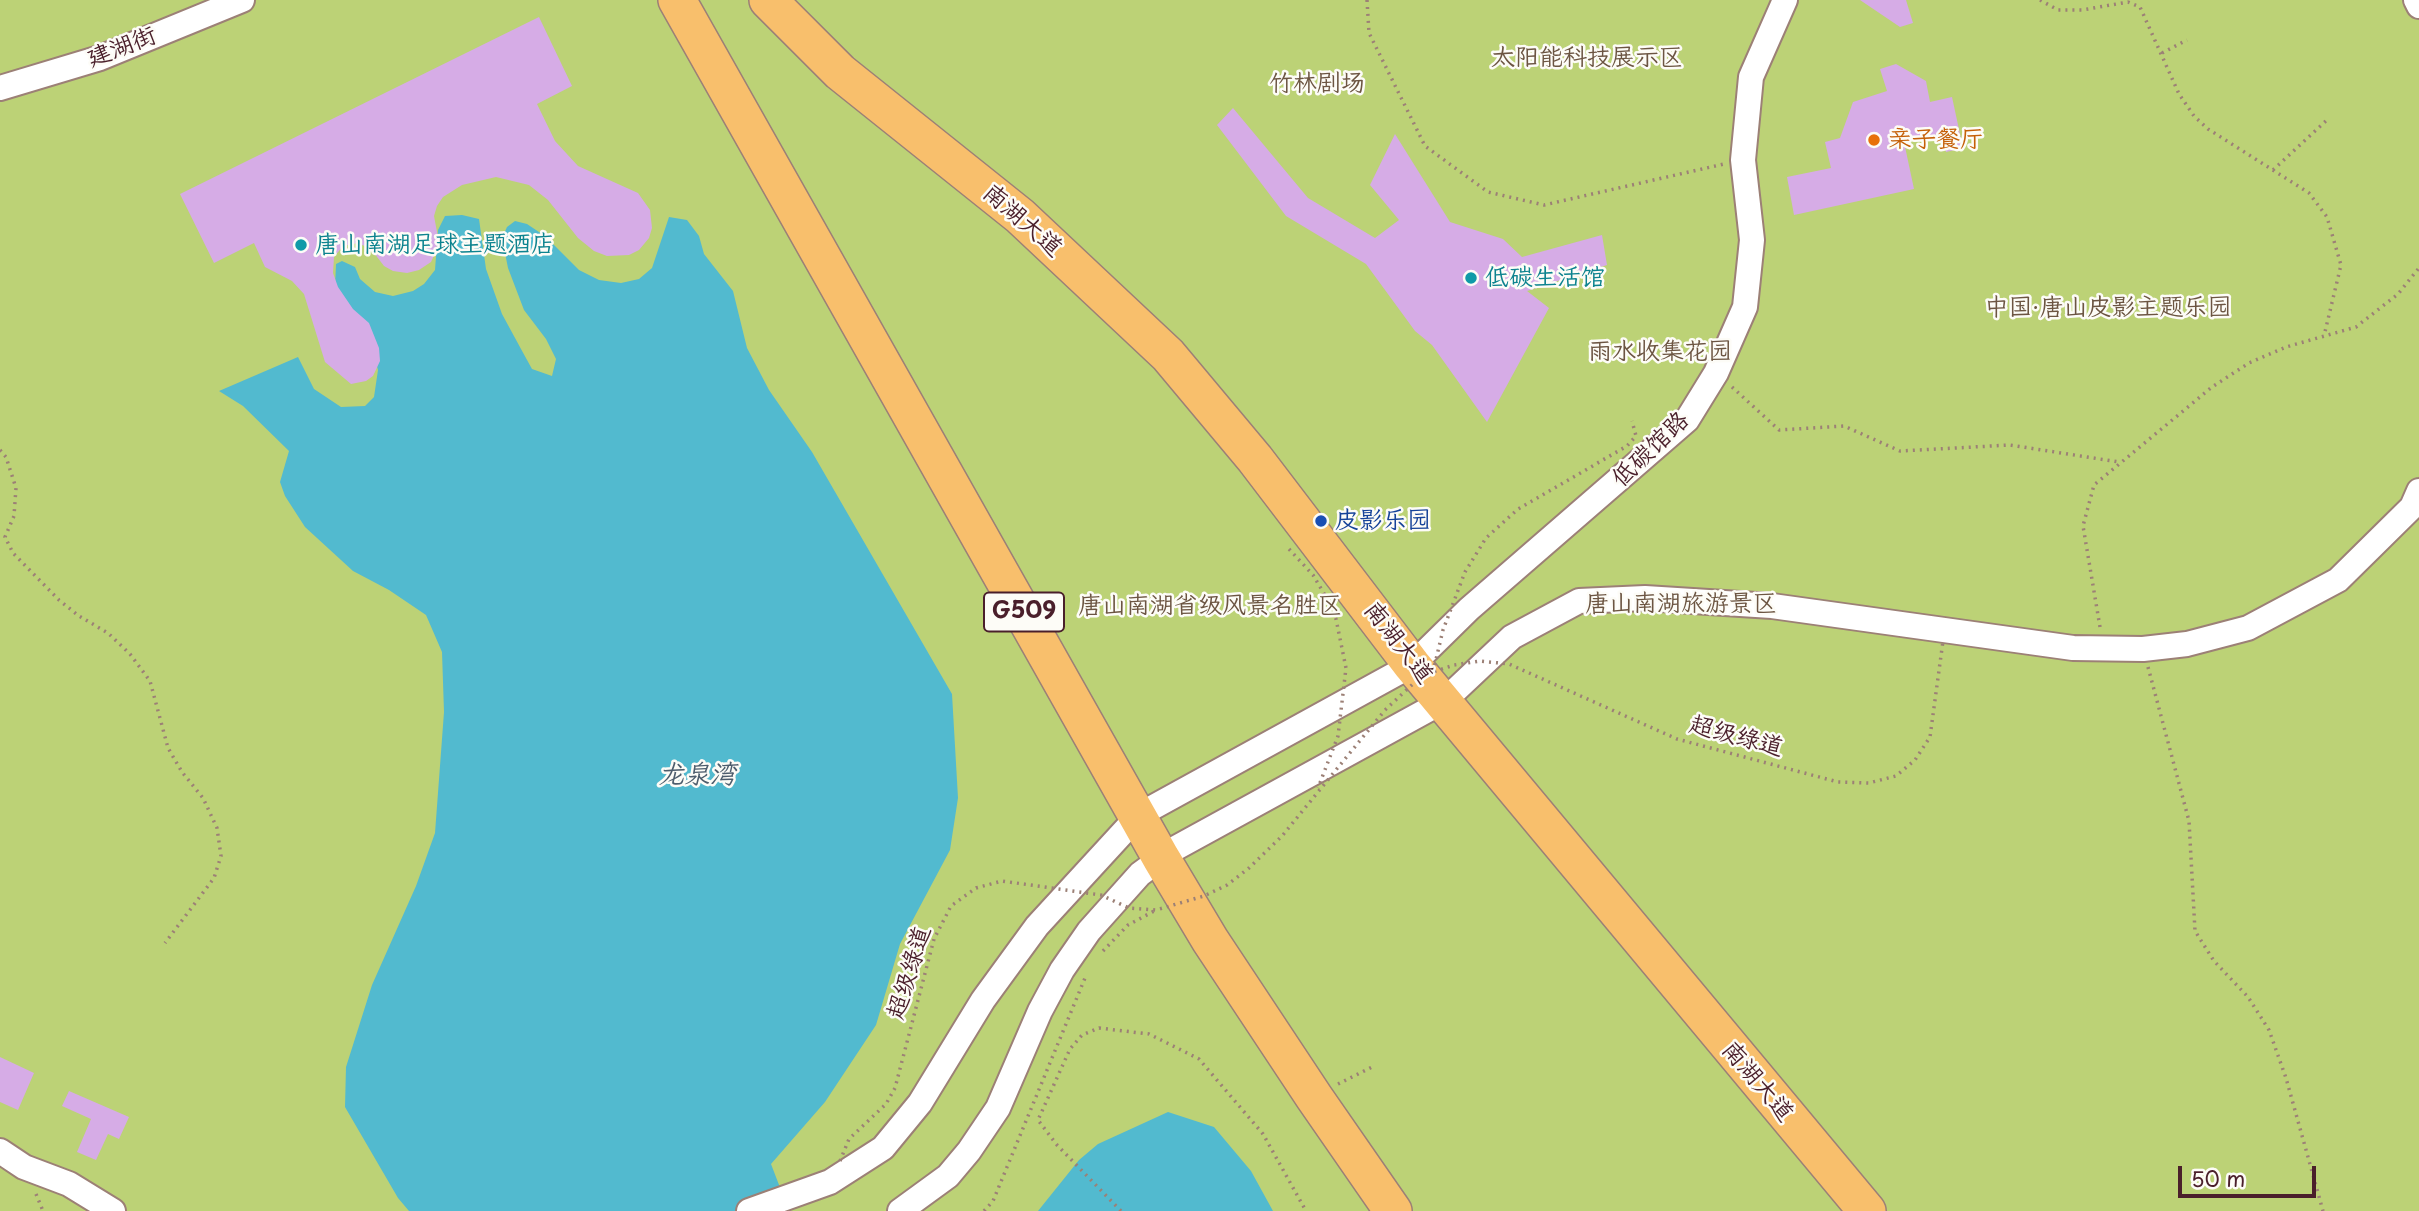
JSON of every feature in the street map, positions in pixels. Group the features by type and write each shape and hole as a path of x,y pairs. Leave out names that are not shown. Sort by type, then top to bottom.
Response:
{"highway":[{"name":"G509","path":"677,0 1161,858 1210,940 1393,1211"},
{"name":"南湖大道","path":"768,0 840,72 1020,216 1168,355 1255,459 1759,1085 1867,1211"}],"street":[{"name":"建湖街","path":"0,89 100,58 242,0"},
{"name":"低碳馆路","path":"1430,679 1469,608 1687,420 1716,373 1745,307 1752,240 1743,160 1751,77 1785,0"},
{"path":"2416,0 2419,6"},
{"path":"749,1211 830,1182 862,1164 899,1131 983,1000 1037,926 1139,815 1430,679 1579,601 1645,598 1772,606 2104,650 2187,644 2248,628 2338,580 2417,500"},
{"path":"900,1211 948,1176 969,1152 998,1108 1040,1011 1062,970 1089,931 1140,874 1430,679"},
{"path":"0,1151 24,1167 69,1184 113,1211"}],"path":[{"path":"1367,0 1369,33 1425,146 1489,192 1544,205 1743,160"},
{"path":"2040,0 2058,10 2082,10 2128,2 2140,7 2179,94 2194,116 2208,129 2309,193 2327,217 2341,265 2324,336"},
{"path":"2162,53 2187,40"},
{"path":"2273,170 2328,119"},
{"path":"2104,650 2083,526 2094,485 2212,387 2249,363 2356,327 2398,294 2419,268"},
{"path":"1716,373 1779,430 1844,426 1899,451 2010,444 2119,462"},
{"path":"1430,679 1443,630 1465,572 1486,538 1518,509 1628,446 1636,436 1632,421"},
{"path":"0,450 6,457 16,488 14,516 3,536 13,553 60,600 79,616 108,633 130,654 150,681 168,748 182,772 204,798 217,828 221,856 214,878 165,943"},
{"name":"超级绿道","path":"1289,549 1313,575 1326,597 1336,619 1346,668 1338,736 1317,794"},
{"name":"超级绿道","path":"1097,958 1128,925 1156,910 1204,896 1250,869 1282,836 1385,710 1415,682 1430,679 1454,665 1480,662 1509,664 1676,739 1838,782 1870,783 1896,776 1915,760 1930,737 1943,641"},
{"path":"2143,649 2172,749 2189,821 2195,931 2214,961 2248,997 2269,1030 2286,1078 2323,1211"},
{"name":"超级绿道","path":"840,1161 849,1139 887,1104 895,1088 934,939 951,906 976,888 1002,881 1101,895 1129,908 1156,910"},
{"path":"984,1211 993,1201 1078,989 1090,968"},
{"path":"1121,1211 1057,1145 1038,1120 1070,1049 1083,1035 1099,1028 1149,1034 1199,1059 1263,1134 1306,1211"},
{"path":"1314,1097 1374,1066"}],"green space":[{"name":"唐山南湖旅游景区","path":"0,0 2419,0 2419,1211 0,1211"}],"water":[{"name":"龙泉湾","path":"462,215 479,219 486,269 502,314 532,369 552,376 556,359 546,339 524,310 508,268 502,238 507,227 515,221 527,224 545,236 579,270 599,280 621,283 639,279 652,268 669,217 687,220 699,236 704,254 733,291 747,348 769,390 812,452 952,694 958,798 950,850 900,944 876,1025 825,1102 771,1164 789,1211 409,1211 398,1198 345,1107 346,1067 372,985 416,886 435,833 444,712 442,652 426,615 389,590 353,571 305,527 285,496 280,482 289,451 243,406 219,391 298,357 314,389 341,407 365,406 374,397 378,370 369,335 335,287 336,264 342,261 355,267 360,279 375,292 393,296 413,291 424,284 435,270 438,230 445,216"},
{"path":"1168,1112 1214,1127 1251,1171 1273,1211 1038,1211 1079,1160 1098,1144"}],"building":[{"path":"1860,0 1906,0 1913,23 1900,27"},
{"path":"539,17 572,86 537,104 555,141 578,166 638,193 650,210 652,228 649,238 639,250 629,255 607,256 594,251 578,238 548,200 529,185 496,177 462,185 443,197 437,206 434,216 438,237 436,251 431,262 419,270 407,273 393,271 384,266 371,249 358,243 343,246 334,257 333,273 338,287 353,309 369,323 379,348 380,361 373,376 366,381 351,384 325,362 304,294 292,281 265,267 254,243 214,263 180,194"},
{"name":"亲子餐厅","path":"1896,64 1926,81 1930,102 1952,97 1963,148 1946,152 1942,134 1904,142 1914,189 1794,215 1787,177 1831,168 1825,142 1840,138 1853,102 1887,91 1880,69"},
{"name":"低碳生活馆","path":"1233,108 1308,198 1375,238 1399,220 1370,185 1395,134 1450,222 1503,239 1522,257 1602,235 1607,265 1527,291 1549,308 1487,422 1432,345 1415,331 1366,264 1286,216 1217,125"},
{"path":"0,1057 34,1073 18,1110 0,1102"},
{"path":"69,1091 129,1117 119,1139 108,1134 96,1160 77,1152 91,1119 62,1106"}],"place":[{"name":"亲子餐厅","path":"1874,140"},
{"name":"唐山南湖足球主题酒店","path":"301,245"},
{"name":"低碳生活馆","path":"1471,278"},
{"name":"皮影乐园","path":"1321,521"}],"park label":[{"name":"太阳能科技展示区","path":"1587,58"},
{"name":"竹林剧场","path":"1317,84"},
{"name":"中国·唐山皮影主题乐园","path":"2108,308"},
{"name":"雨水收集花园","path":"1660,352"},
{"name":"唐山南湖省级风景名胜区","path":"1210,606"}]}
